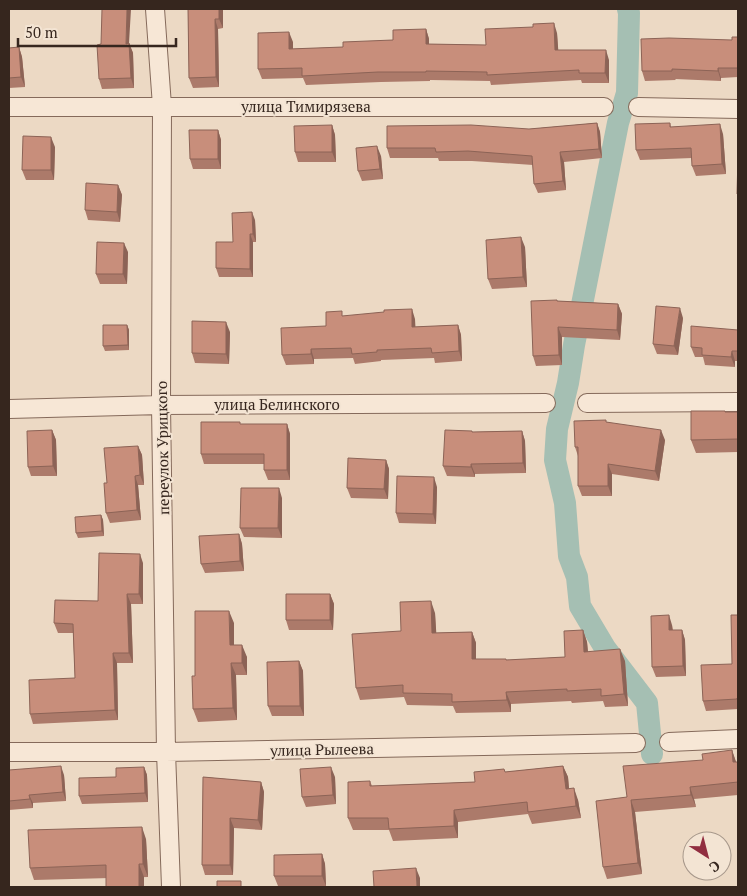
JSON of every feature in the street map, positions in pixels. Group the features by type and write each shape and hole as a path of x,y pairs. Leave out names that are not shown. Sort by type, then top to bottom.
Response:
{"street":[{"name":"переулок Урицкого","path":"155,9 162,106 161,405 170,887"},
{"name":"улица Тимирязева","path":"9,107 604,107"},
{"path":"638,107 738,109"},
{"path":"587,403 738,402"},
{"name":"улица Белинского","path":"9,408 161,405 546,403"},
{"path":"669,742 738,739"},
{"name":"улица Рылеева","path":"9,752 166,752 636,743"}],"building":[{"path":"102,9 127,9 126,44 129,43 131,78 99,79 97,45 101,44"},
{"path":"188,9 219,9 219,19 215,19 216,77 189,78"},
{"path":"554,23 555,50 606,50 605,73 579,73 579,70 487,75 487,72 426,71 302,76 302,68 258,69 258,33 289,32 289,49 343,47 343,42 393,40 393,30 426,29 426,44 486,45 485,29 533,27 533,24"},
{"path":"732,37 738,37 738,68 718,68 718,71 672,69 672,71 642,71 641,39 732,40"},
{"path":"19,47 21,77 9,78 9,48"},
{"path":"597,123 599,149 560,152 563,181 534,184 532,156 468,151 436,152 435,148 387,148 387,126 471,125 529,129"},
{"path":"670,123 670,127 720,124 722,164 692,166 691,148 636,150 635,124"},
{"path":"332,125 332,152 295,152 294,126"},
{"path":"189,130 218,130 218,159 190,159"},
{"path":"23,136 51,137 51,170 22,170"},
{"path":"377,146 380,169 358,171 356,148"},
{"path":"738,156 738,194 737,194"},
{"path":"86,183 118,185 117,212 85,210"},
{"path":"252,212 253,234 250,234 250,269 216,268 216,242 233,242 232,213"},
{"path":"521,237 523,277 488,279 486,240"},
{"path":"97,242 124,243 123,274 96,274"},
{"path":"557,300 618,304 617,330 558,327 559,355 533,356 531,301"},
{"path":"656,306 680,308 674,346 653,344"},
{"path":"412,309 412,327 458,325 459,351 432,353 431,348 377,350 377,352 352,354 351,348 311,349 311,354 282,355 281,328 326,326 326,312 342,311 342,316 384,312 384,310"},
{"path":"192,321 226,322 226,354 192,353"},
{"path":"103,325 127,325 128,345 103,346"},
{"path":"691,326 738,330 738,351 732,351 731,357 702,355 702,348 691,347"},
{"path":"691,411 738,412 738,439 691,440"},
{"path":"606,420 606,422 661,430 655,471 608,464 608,486 578,486 578,447 575,447 574,421"},
{"path":"201,422 287,424 287,470 264,470 264,454 201,454"},
{"path":"52,430 53,466 28,467 27,431"},
{"path":"445,430 472,432 522,431 523,463 471,464 471,467 443,466"},
{"path":"138,446 140,475 135,476 137,510 106,513 104,483 107,483 104,448"},
{"path":"348,458 386,460 384,489 347,488"},
{"path":"397,476 434,477 433,514 396,513"},
{"path":"241,488 279,488 278,528 240,528"},
{"path":"101,515 102,531 76,533 75,517"},
{"path":"239,534 240,561 201,564 199,536"},
{"path":"99,553 140,554 139,594 127,594 129,653 113,653 115,710 30,714 29,680 75,678 73,624 54,623 55,600 98,601"},
{"path":"286,594 330,594 330,620 286,620"},
{"path":"431,601 432,633 472,632 472,659 506,660 565,657 564,631 583,630 584,652 620,649 624,694 601,696 601,689 567,691 567,689 506,692 507,700 452,702 452,694 403,693 403,685 356,688 352,634 401,631 400,602"},
{"path":"195,611 229,611 230,645 242,645 242,663 231,663 233,708 193,709 192,676 195,676"},
{"path":"669,615 669,630 682,630 683,666 652,667 651,616"},
{"path":"731,615 738,615 738,698 703,701 701,665 732,664"},
{"path":"299,661 300,706 268,706 267,662"},
{"path":"732,750 733,762 738,762 738,782 690,787 691,795 631,800 638,863 603,867 596,801 627,797 623,766 703,760 702,754"},
{"path":"61,766 63,792 29,795 30,799 9,801 9,770"},
{"path":"563,766 566,789 574,788 576,806 528,812 527,802 454,810 454,826 389,829 388,818 348,818 348,782 370,781 370,786 475,782 474,772 504,769 505,772"},
{"path":"144,767 145,793 79,796 79,778 116,777 116,768"},
{"path":"331,767 333,795 302,797 300,769"},
{"path":"203,777 261,782 258,820 230,818 230,865 202,865"},
{"path":"142,827 143,864 139,864 139,887 106,887 106,865 30,868 28,830"},
{"path":"322,854 322,876 274,876 274,855"},
{"path":"416,868 417,887 374,887 373,871"},
{"path":"217,881 241,881 241,887 217,887"}],"waterway":[{"path":"628,9 627,93 618,123 568,383 557,429 555,460 565,503 569,556 577,577 580,606 605,648 647,703 652,754"}]}
